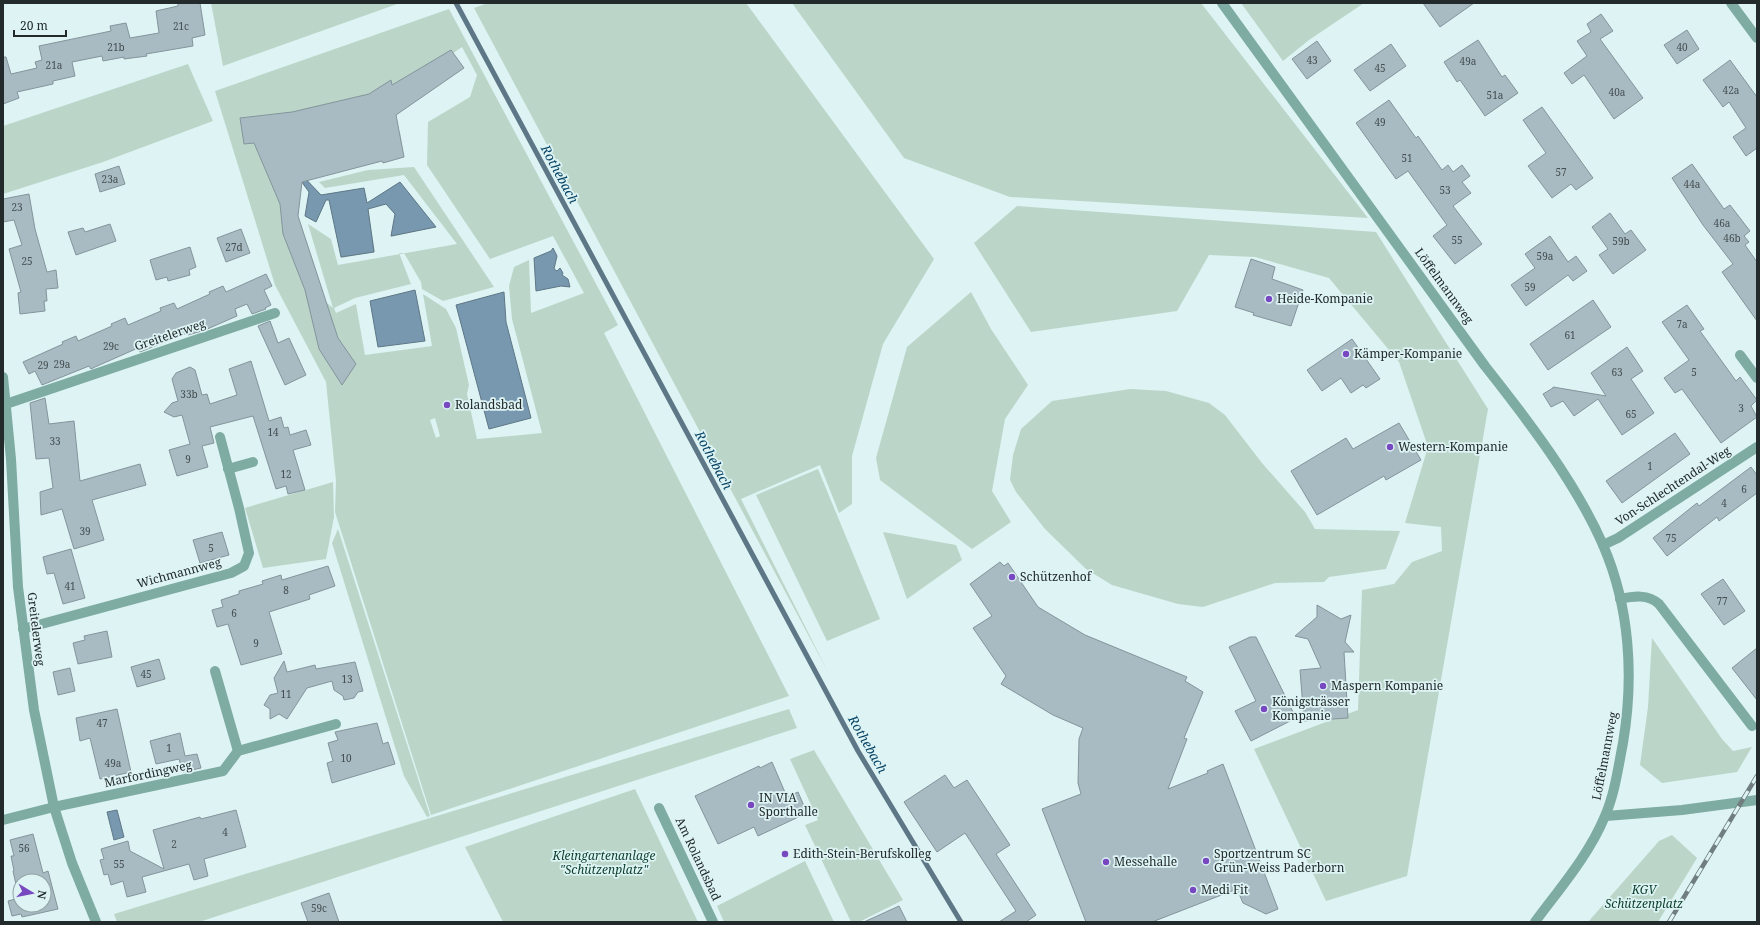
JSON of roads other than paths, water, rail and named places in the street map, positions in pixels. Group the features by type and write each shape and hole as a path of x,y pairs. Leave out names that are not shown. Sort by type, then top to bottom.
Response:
{"street":[{"name":"Löffelmannweg","path":"1222,3 1555,462 1583,507 1603,546 1620,598 1626,630 1628,652 1628,706 1626,726 1617,775 1606,816 1583,859 1535,922"},
{"path":"1731,3 1757,38"},
{"name":"Greitelerweg","path":"6,404 275,313"},
{"path":"1740,355 1757,378"},
{"name":"Greitelerweg","path":"3,377 16,528 18,587 34,710 54,807 72,863 96,922"},
{"name":"Wichmannweg","path":"23,629 230,573 244,566 249,553 220,437"},
{"name":"Von-Schlechtendal-Weg","path":"1603,546 1618,538 1757,447"},
{"path":"228,469 253,462"},
{"path":"1620,598 1641,596 1654,600 1659,604 1752,726"},
{"path":"216,671 238,751 336,724"},
{"name":"Marfordingweg","path":"54,807 223,771 238,751"},
{"path":"1606,816 1682,810 1757,800"},
{"path":"3,820 54,807"},
{"name":"Am Rolandsbad","path":"659,808 713,922"}],"water":[{"path":"299,172 321,195 364,188 367,203 400,182 436,227 391,236 395,214 386,204 368,209 374,252 341,257 329,200 326,200 316,222 305,216 309,192 302,182"},
{"path":"553,248 557,256 554,269 557,271 560,268 563,273 562,275 568,279 570,287 561,286 536,291 534,258 551,251"},
{"path":"415,290 425,341 378,347 370,301"},
{"path":"504,292 506,322 531,418 489,429 456,305"},
{"path":"117,810 124,837 114,840 107,812"}],"waterway":[{"name":"Rothebach","path":"456,3 858,751 961,922"}],"railway":[{"path":"1669,922 1757,776"}],"place":[{"name":"Heide-Kompanie","path":"1269,299"},
{"name":"Kämper-Kompanie","path":"1346,354"},
{"name":"Rolandsbad","path":"447,405"},
{"name":"Western-Kompanie","path":"1390,447"},
{"name":"Schützenhof","path":"1012,577"},
{"name":"Maspern Kompanie","path":"1323,686"},
{"name":"Königsträsser Kompanie","path":"1264,709"},
{"name":"IN VIA Sporthalle","path":"751,805"},
{"name":"Edith-Stein-Berufskolleg","path":"785,854"},
{"name":"Sportzentrum SC Grün-Weiss Paderborn","path":"1206,861"},
{"name":"Messehalle","path":"1106,862"},
{"name":"Medi Fit","path":"1193,890"}],"park label":[{"name":"Kleingartenanlage \"Schützenplatz\"","path":"604,863"},
{"name":"KGV Schützenplatz","path":"1644,897"}]}
